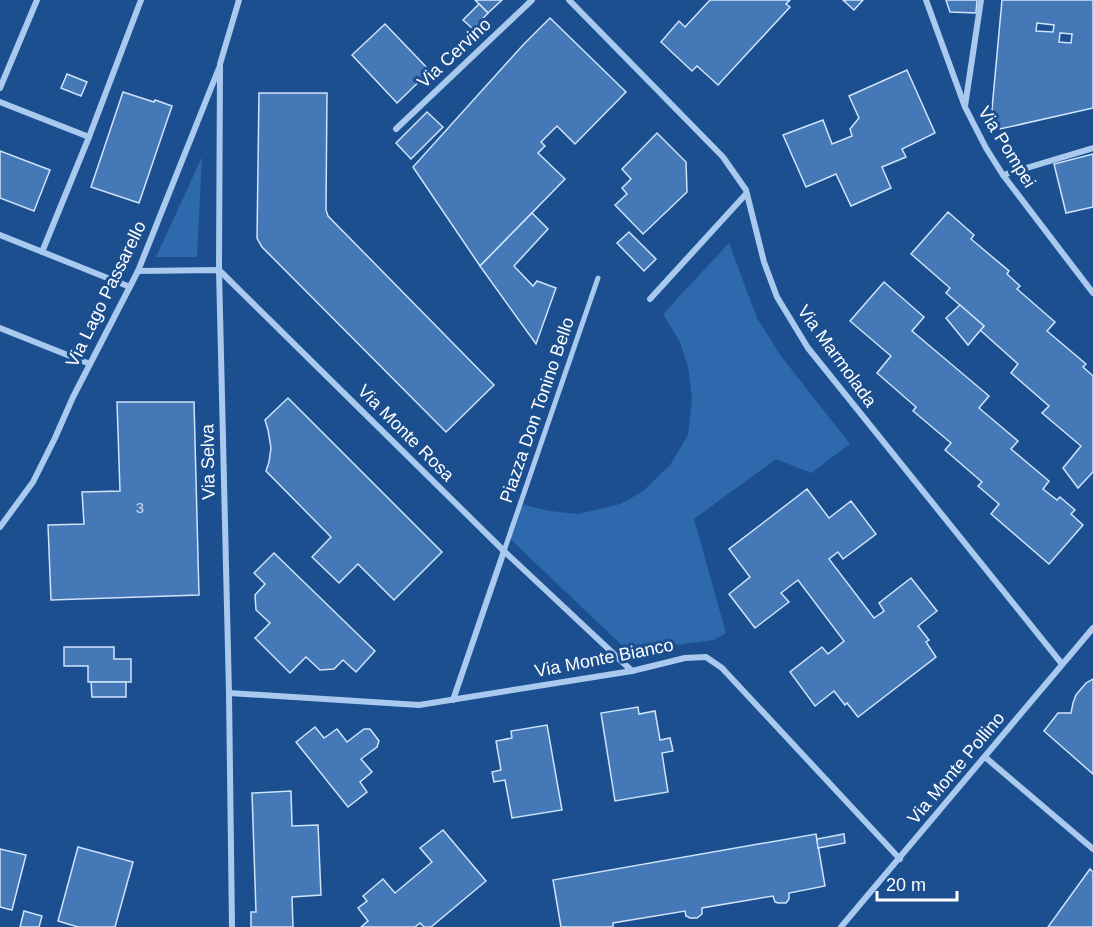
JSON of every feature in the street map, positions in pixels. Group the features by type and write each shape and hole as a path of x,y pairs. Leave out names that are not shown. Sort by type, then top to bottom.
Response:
{"street":[{"path":"0,88 37,0"},
{"path":"42,252 141,0"},
{"name":"Via Selva","path":"232,927 219,270 220,64 239,0"},
{"name":"Via Cervino","path":"396,129 532,0"},
{"name":"Via Marmolada","path":"569,0 723,157 746,190 764,262 777,297 808,348 1062,664"},
{"name":"Via Pompei","path":"926,0 965,106 986,148 1003,175 1093,293"},
{"path":"965,106 981,0"},
{"name":"Via Lago Passarello","path":"0,527 33,482 73,397 138,271 220,64"},
{"path":"0,102 89,137"},
{"path":"1003,175 1093,148"},
{"path":"650,299 746,194"},
{"path":"0,235 130,286"},
{"path":"138,271 219,270"},
{"name":"Via Monte Rosa","path":"219,270 504,551 632,670"},
{"name":"Piazza Don Tonino Bello","path":"504,551 598,279"},
{"path":"0,328 90,364"},
{"path":"453,700 504,551"},
{"name":"Via Monte Pollino","path":"841,927 1093,628"},
{"name":"Via Monte Bianco","path":"229,693 419,705 632,670 685,658 706,657 722,668 900,859"},
{"path":"985,757 1093,849"}],"shaded area":[{"path":"202,157 197,257 156,257"},
{"path":"729,243 757,318 781,356 850,444 811,473 776,459 694,519 726,633 714,640 628,651 509,538 520,504 550,511 579,514 620,504 642,492 670,465 688,435 692,399 688,367 680,342 663,314"}],"building":[{"path":"475,0 502,0 488,13"},
{"path":"710,0 790,0 786,4 790,7 718,85 697,66 692,71 661,42 679,21 685,27"},
{"path":"843,0 863,0 854,10"},
{"path":"946,0 977,0 976,13 950,12"},
{"path":"1002,0 1093,0 1093,108 1000,129 992,109","holes":["1037,23 1054,25 1053,32 1036,31","1060,33 1072,34 1071,43 1059,42"]},
{"path":"479,4 488,13 473,29 463,20"},
{"path":"550,18 626,92 575,144 557,126 541,142 545,146 538,153 565,179 480,266 413,167"},
{"path":"385,24 430,71 397,103 352,55"},
{"path":"907,70 935,133 902,149 906,157 882,167 891,188 851,206 836,174 806,187 783,135 823,120 832,144 852,136 850,129 859,118 849,96"},
{"path":"67,74 87,82 81,96 61,88"},
{"path":"123,92 172,106 139,203 91,187"},
{"path":"259,93 327,93 326,210 328,216 494,385 446,432 259,242 257,238"},
{"path":"427,112 443,127 411,159 396,143"},
{"path":"657,133 686,162 687,192 643,234 615,205 627,194 622,188 631,179 622,169"},
{"path":"0,151 50,170 34,211 0,198"},
{"path":"1093,154 1093,207 1066,213 1054,164"},
{"path":"948,212 974,235 971,239 1009,271 1007,274 1020,286 1017,289 1055,322 1047,331 1086,364 1083,367 1093,376 1093,472 1078,488 1063,468 1081,446 1042,413 1049,406 1011,373 1018,364 980,330 984,326 946,293 950,288 911,254"},
{"path":"532,213 548,229 514,266 533,286 537,281 556,288 536,344 480,266"},
{"path":"629,232 656,259 644,271 617,243"},
{"path":"884,282 924,317 912,331 989,396 979,408 1018,441 1011,449 1049,481 1043,489 1057,500 1060,497 1075,510 1071,514 1083,525 1049,564 991,514 999,504 978,486 982,482 945,450 951,443 913,411 916,407 877,373 891,356 850,321"},
{"path":"960,305 984,326 968,345 946,318"},
{"path":"288,398 442,552 394,600 358,564 339,583 312,557 331,537 266,471 271,448 265,420"},
{"path":"117,402 194,402 199,595 51,600 48,525 84,524 82,492 120,491"},
{"path":"807,489 829,518 851,501 876,534 843,559 838,552 829,559 874,618 884,611 879,603 911,578 937,611 918,626 929,640 926,642 936,657 858,717 834,691 815,706 790,672 822,647 828,654 844,641 798,580 781,593 789,602 755,628 729,594 750,577 729,549"},
{"path":"274,553 375,651 356,672 343,660 334,669 320,670 306,657 290,673 255,638 270,623 256,610 255,595 265,584 254,573"},
{"path":"64,647 114,647 114,659 131,659 131,682 88,682 88,666 64,666"},
{"path":"1093,679 1093,774 1044,731 1058,713 1071,713 1076,695 1086,683"},
{"path":"91,682 126,682 126,697 92,697"},
{"path":"638,707 639,714 655,711 660,740 670,738 673,751 662,753 668,792 615,801 601,713"},
{"path":"547,725 562,810 512,818 505,780 494,782 492,772 501,770 496,741 512,738 511,731"},
{"path":"315,727 324,738 337,729 347,742 364,729 370,729 379,741 377,747 361,759 372,772 360,782 367,792 348,807 296,742"},
{"path":"291,791 292,826 318,825 321,895 292,897 293,927 251,927 251,912 256,912 252,793"},
{"path":"443,830 486,881 431,927 424,927 420,923 415,927 361,927 368,921 358,908 367,901 363,896 383,879 395,893 432,862 420,848"},
{"path":"816,834 825,886 789,893 786,903 775,902 773,896 702,908 702,914 697,918 686,916 685,911 613,923 613,927 561,927 553,880"},
{"path":"844,834 845,843 818,848 817,839"},
{"path":"78,847 133,862 115,927 78,927 58,921"},
{"path":"0,849 26,855 12,910 0,907"},
{"path":"1090,869 1093,872 1093,927 1048,927"},
{"path":"24,911 42,916 39,927 20,927"}]}
